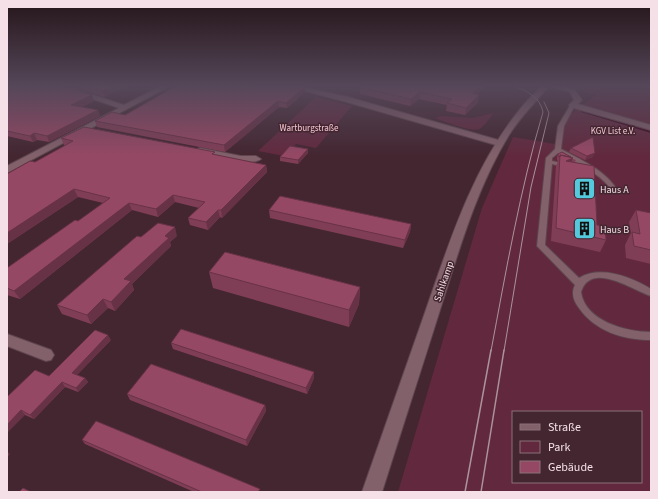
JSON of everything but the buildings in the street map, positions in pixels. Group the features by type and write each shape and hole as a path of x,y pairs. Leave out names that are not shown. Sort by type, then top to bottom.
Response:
{"street":[{"path":"7,170 123,109"},
{"path":"380,109 500,144"},
{"name":"Sahlkamp","path":"372,492 460,232 478,186 500,144 524,109"},
{"path":"588,109 651,128"},
{"path":"85,129 98,132"},
{"path":"190,150 241,160 256,159"},
{"path":"7,340 46,355"}],"lane":[{"path":"571,109 561,126 558,150 549,158 542,246 580,284"},
{"path":"558,150 610,183 613,188"},
{"path":"549,162 591,170"},
{"path":"651,293 639,285 624,279 610,276 587,278 580,284 577,291 579,300 585,309 595,319 624,333 640,336 651,336"}],"green space":[{"name":"Wartburgstraße","path":"303,109 349,109 316,148 296,144 284,156 258,151"},
{"name":"KGV List e.V.","path":"577,109 651,109 651,492 398,492 482,208 513,137 561,145 563,127 568,116"},
{"path":"494,113 481,128 477,129 465,128 435,118 442,116 472,118"}],"waterway":[{"path":"582,111 651,132"}],"tram line":[{"path":"491,351 520,201 543,112 542,109"},
{"path":"504,351 531,187 549,113 547,109"},
{"path":"465,492 491,350"},
{"path":"481,492 504,350"}],"place":[{"name":"Haus A","path":"584,189"},
{"name":"Haus B","path":"585,229"}]}
